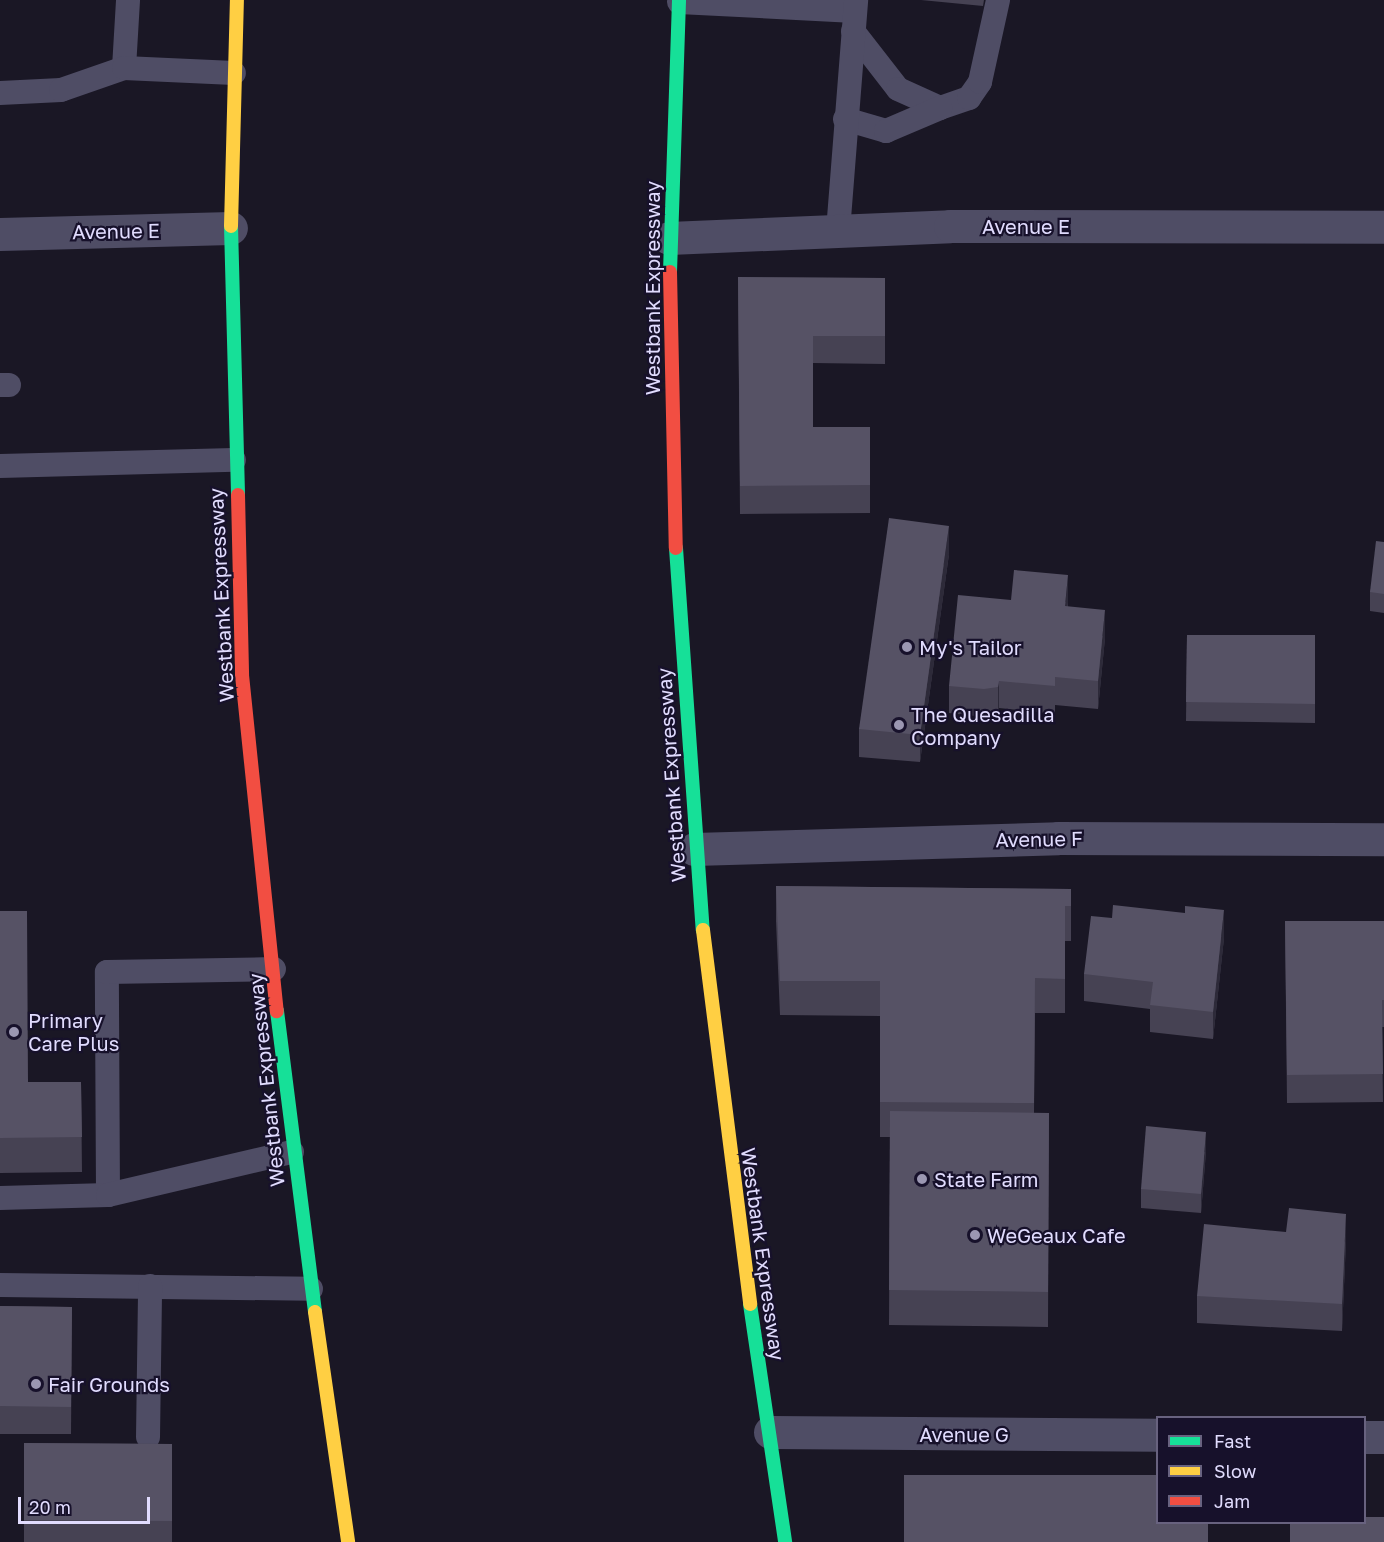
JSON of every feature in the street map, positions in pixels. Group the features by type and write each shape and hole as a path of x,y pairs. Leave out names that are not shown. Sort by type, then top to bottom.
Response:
{"highway":[{"name":"Westbank Expressway","path":"237,0 231,228 234,460 242,675 292,1152 348,1542"},
{"path":"235,28 242,0"},
{"name":"Westbank Expressway","path":"679,1 669,238 676,567 694,849 729,1160 785,1542"}],"street":[{"name":"Avenue E","path":"669,238 950,226 1384,227"},
{"name":"Avenue E","path":"0,234 231,228"},
{"name":"Avenue F","path":"694,849 1058,838 1384,838"},
{"name":"Avenue G","path":"770,1432 1156,1435"},
{"path":"1366,1437 1384,1437"}],"lane":[{"path":"124,68 128,0"},
{"path":"845,119 886,130 969,98 980,82 998,0"},
{"path":"679,1 855,14"},
{"path":"855,14 898,89 940,108"},
{"path":"838,231 855,14"},
{"path":"0,93 61,90 124,68 234,73"},
{"path":"0,466 234,460"},
{"path":"108,1195 107,972 273,969"},
{"path":"0,1198 108,1195 292,1152"},
{"path":"0,1285 312,1289"},
{"path":"148,1437 150,1286"}],"building":[{"path":"738,277 885,278 885,336 813,336 813,427 870,427 870,485 740,486"},
{"path":"889,518 949,526 920,735 859,729"},
{"path":"1376,541 1384,542 1384,594 1370,592"},
{"path":"1014,570 1068,575 1065,606 1105,610 1098,681 1055,677 1055,686 999,681 998,687 984,689 949,686 958,595 1011,600"},
{"path":"1187,635 1315,635 1315,704 1186,702"},
{"path":"776,886 1071,889 1071,906 1065,906 1065,979 1035,978 1034,1103 880,1102 880,981 780,981"},
{"path":"1113,905 1185,913 1185,906 1224,910 1213,1012 1150,1005 1153,982 1084,974 1091,916 1112,918"},
{"name":"Primary Care Plus","path":"0,911 27,911 28,1082 81,1082 82,1137 0,1138"},
{"path":"1285,921 1384,921 1383,1074 1287,1075"},
{"path":"890,1111 1049,1113 1048,1292 889,1290"},
{"path":"1146,1126 1206,1132 1201,1194 1141,1189"},
{"path":"1289,1208 1346,1214 1342,1304 1197,1296 1204,1224 1286,1232"},
{"name":"Fair Grounds","path":"0,1306 72,1307 71,1407 0,1406"},
{"path":"24,1443 172,1444 172,1521 24,1520"},
{"path":"904,1475 1156,1475 1156,1524 1208,1524 1208,1542 904,1542"},
{"path":"1366,1517 1384,1517 1384,1542 1290,1542 1290,1524 1366,1524"}],"traffic: fast":[{"path":"670,272 679,0"},
{"path":"231,226 238,495"},
{"path":"676,548 703,930"},
{"path":"277,1011 315,1312"},
{"path":"750,1304 785,1542"}],"traffic: slow":[{"path":"231,226 237,0"},
{"path":"703,930 750,1304"},
{"path":"315,1312 348,1542"}],"traffic: jam":[{"path":"670,272 676,548"},
{"path":"238,495 242,675 277,1011"}],"place":[{"name":"My's Tailor","path":"907,647"},
{"name":"The Quesadilla Company","path":"899,725"},
{"name":"Primary Care Plus","path":"14,1032"},
{"name":"State Farm","path":"922,1179"},
{"name":"WeGeaux Cafe","path":"975,1235"},
{"name":"Fair Grounds","path":"36,1384"}]}
